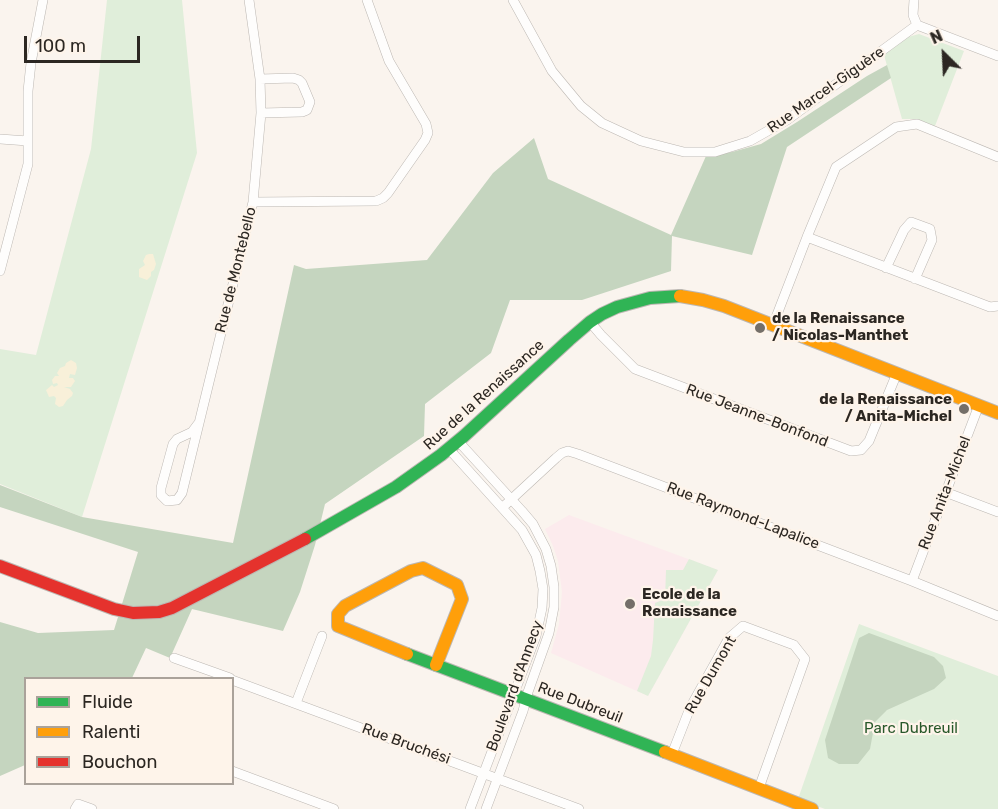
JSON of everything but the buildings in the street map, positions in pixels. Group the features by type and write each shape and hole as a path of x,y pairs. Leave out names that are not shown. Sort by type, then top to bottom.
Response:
{"street":[{"path":"0,271 27,169 28,91 43,0"},
{"name":"Rue de Montebello","path":"198,424 192,432 173,444 160,488 163,498 167,501 177,500 181,496 253,202 261,113 260,79 249,0"},
{"path":"253,202 376,201 388,193 425,140 428,133 426,124 389,61 367,0"},
{"name":"Rue Marcel-Giguère","path":"513,0 552,70 581,106 602,123 641,141 684,152 715,152 750,141 787,120 917,25"},
{"path":"915,0 913,15 917,25 998,56"},
{"path":"260,79 293,78 298,80 305,88 310,102 307,110 302,112 261,113"},
{"path":"773,325 836,167 896,127 916,124 998,157"},
{"path":"0,139 28,141"},
{"path":"886,268 903,230 911,222 930,229 933,240 915,279"},
{"path":"807,237 990,307 998,306"},
{"name":"Rue de la Renaissance","path":"0,566 114,609 139,614 164,611 207,591 353,513 396,487 453,445 590,322 607,311 630,302 650,298 690,297 710,302 998,413"},
{"name":"Rue Jeanne-Bonfond","path":"590,322 635,369 850,452 861,450 869,441 897,374"},
{"name":"Rue Anita-Michel","path":"912,581 978,405"},
{"name":"Boulevard d'Annecy","path":"453,445 529,519 541,537 549,560 554,587 554,607 550,627 486,809"},
{"name":"Boulevard d'Annecy","path":"453,445 531,544 543,589 539,626 470,809"},
{"name":"Rue Raymond-Lapalice","path":"502,507 556,458 568,452 912,581 998,616"},
{"path":"945,492 998,512"},
{"name":"Rue Dubreuil","path":"436,665 462,600 457,585 423,568 345,606 338,614 338,626 436,665 513,695 812,809"},
{"name":"Rue Dumont","path":"672,754 690,708 729,638 743,626 794,645 805,659 759,788"},
{"path":"296,704 322,636"},
{"name":"Rue Bruchési","path":"174,658 226,677"},
{"name":"Rue Bruchési","path":"234,680 579,809"},
{"path":"234,772 334,809"},
{"path":"77,807 92,809"}],"shaded area":[{"name":"Ecole de la Renaissance","path":"569,515 718,570 648,696 551,653 559,624 562,592 558,561 545,529"}],"green space":[{"path":"107,0 182,0 197,153 82,517 0,484 0,349 36,355 91,149"},
{"path":"919,34 964,51 935,126 916,119 902,119 884,55 908,37"},
{"path":"887,65 891,78 787,147 752,255 672,236 671,271 582,300 510,300 491,353 425,404 424,436 325,504 300,592 283,631 192,609 170,658 146,648 132,677 24,677 24,765 0,776 0,622 38,633 114,630 138,552 0,507 0,485 82,517 233,543 294,265 306,269 427,260 493,173 534,138 548,179 671,235 706,156 761,144"},
{"path":"689,559 718,570 648,696 637,691 651,656 655,603 665,599 666,570 683,570"},
{"name":"Parc Dubreuil","path":"859,624 998,676 998,809 825,809 798,799"},
{"path":"869,633 934,657 943,666 946,678 934,689 887,710 875,722 870,749 858,764 839,764 828,758 825,740 859,638"}],"sand":[{"path":"149,254 153,254 156,264 147,280 139,277 139,269 145,265 143,261"},
{"path":"71,360 76,363 77,368 75,375 70,374 69,378 75,381 71,387 64,387 73,393 63,406 59,407 55,404 56,398 49,397 46,390 52,385 54,387 58,385 53,384 52,380 55,376 59,376 57,373 60,368"}],"traffic: fast":[{"path":"305,539 396,487 441,455 569,340 602,314 617,307 650,298 680,296"},
{"path":"407,654 665,752"}],"traffic: slow":[{"path":"680,296 724,306 998,413"},
{"path":"407,654 338,626 338,614 345,606 411,571 423,568 457,585 462,599 436,665"},
{"path":"665,752 812,809"}],"traffic: jam":[{"path":"0,566 114,609 133,613 159,612 172,608 305,539"}],"place":[{"name":"de la Renaissance / Nicolas-Manthet","path":"760,328"},
{"name":"de la Renaissance / Anita-Michel","path":"964,409"},
{"name":"Ecole de la Renaissance","path":"630,604"}]}
